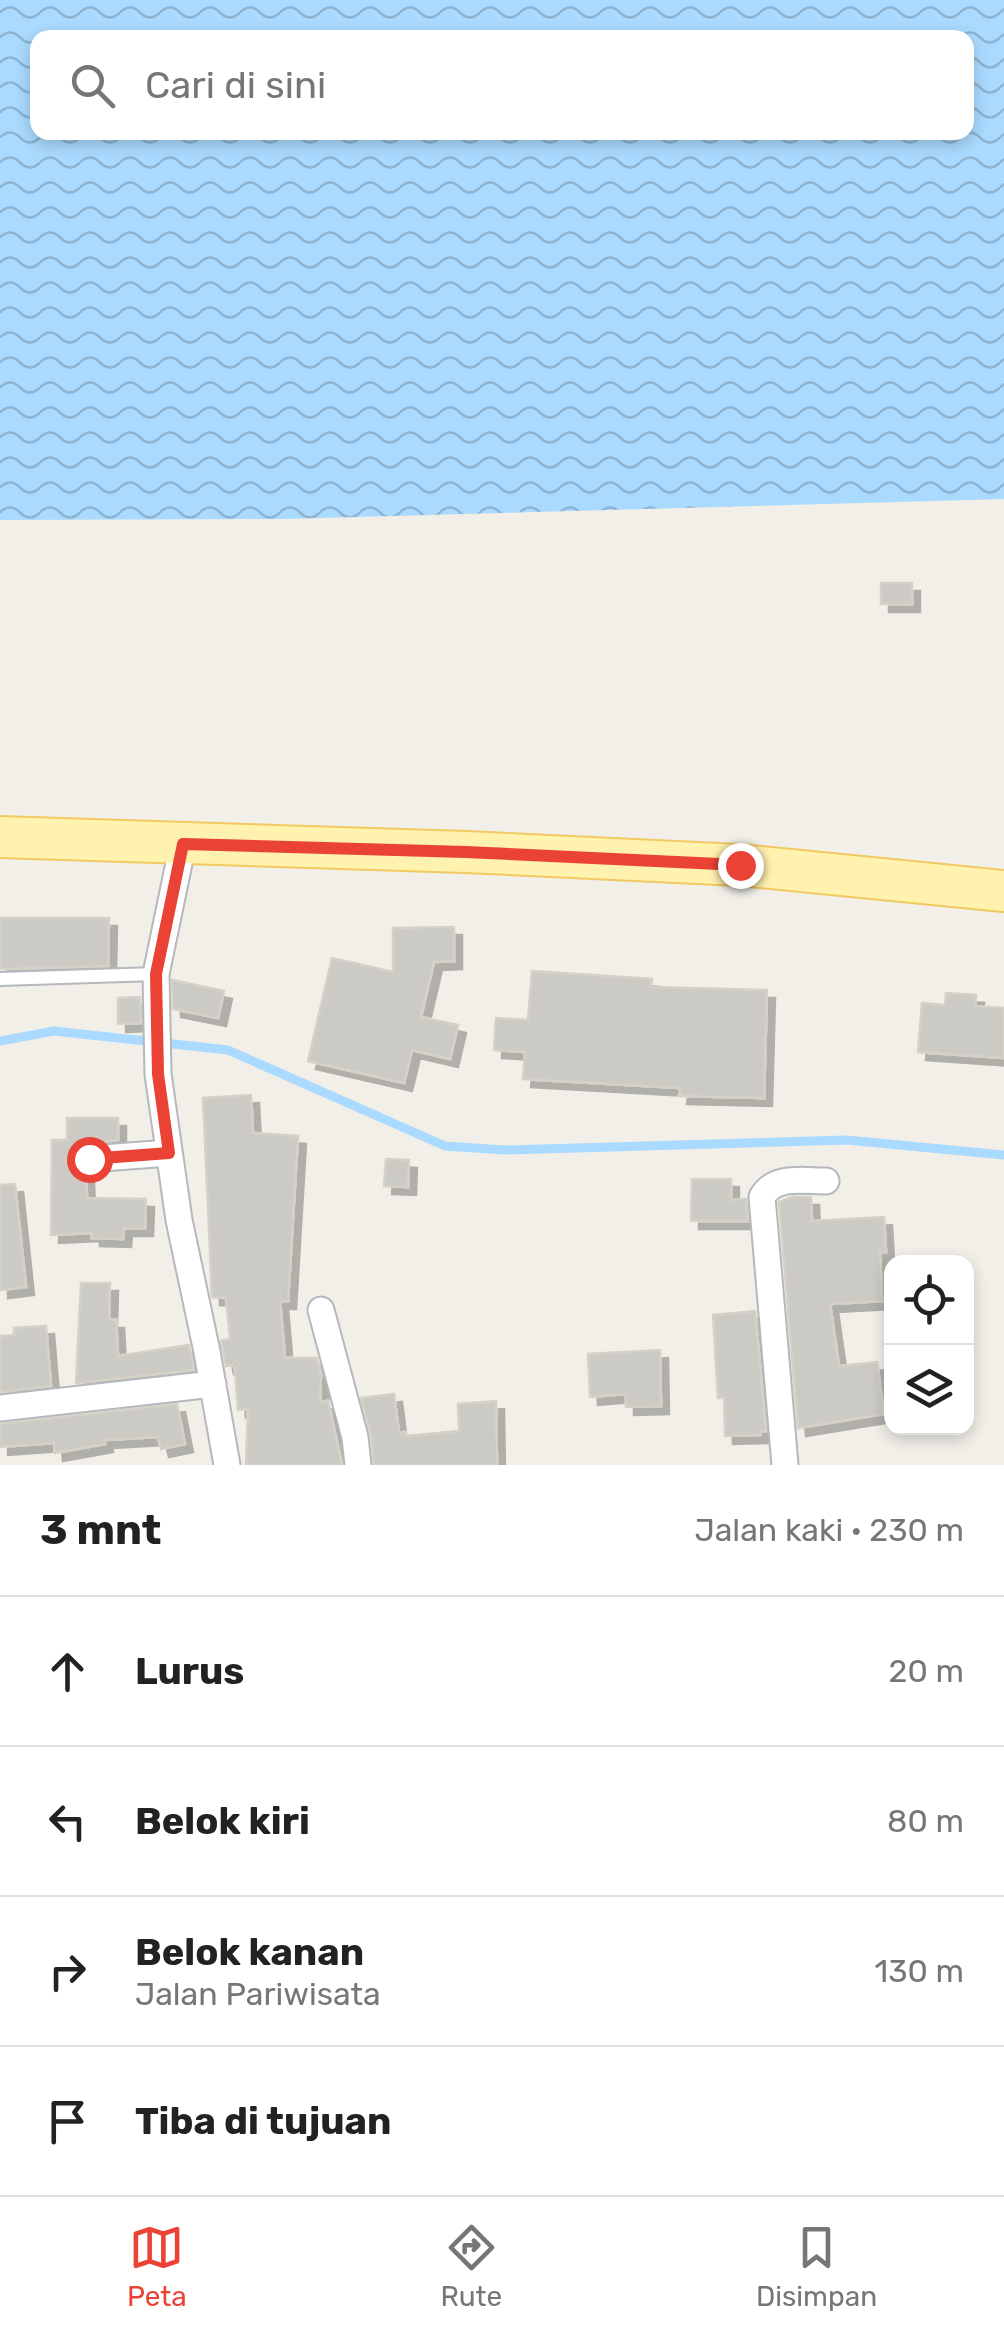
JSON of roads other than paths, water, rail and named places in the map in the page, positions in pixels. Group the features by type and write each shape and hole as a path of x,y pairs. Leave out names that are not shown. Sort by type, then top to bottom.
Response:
{"main road":[{"path":"0,837 740,865 1004,890"}],"street":[{"path":"183,844 156,974 158,1074 178,1220 227,1465"},
{"path":"89,1159 169,1153"},
{"path":"785,1465 762,1198 776,1182 826,1181"},
{"path":"321,1310 355,1436 358,1465"},
{"path":"0,1408 213,1384"}],"lane":[{"path":"0,979 156,974"}],"water":[{"path":"0,0 1004,0 1004,499 284,519 0,520"}],"waterway":[{"path":"0,1041 54,1031 228,1050 445,1146 505,1150 847,1140 1004,1155"}]}
